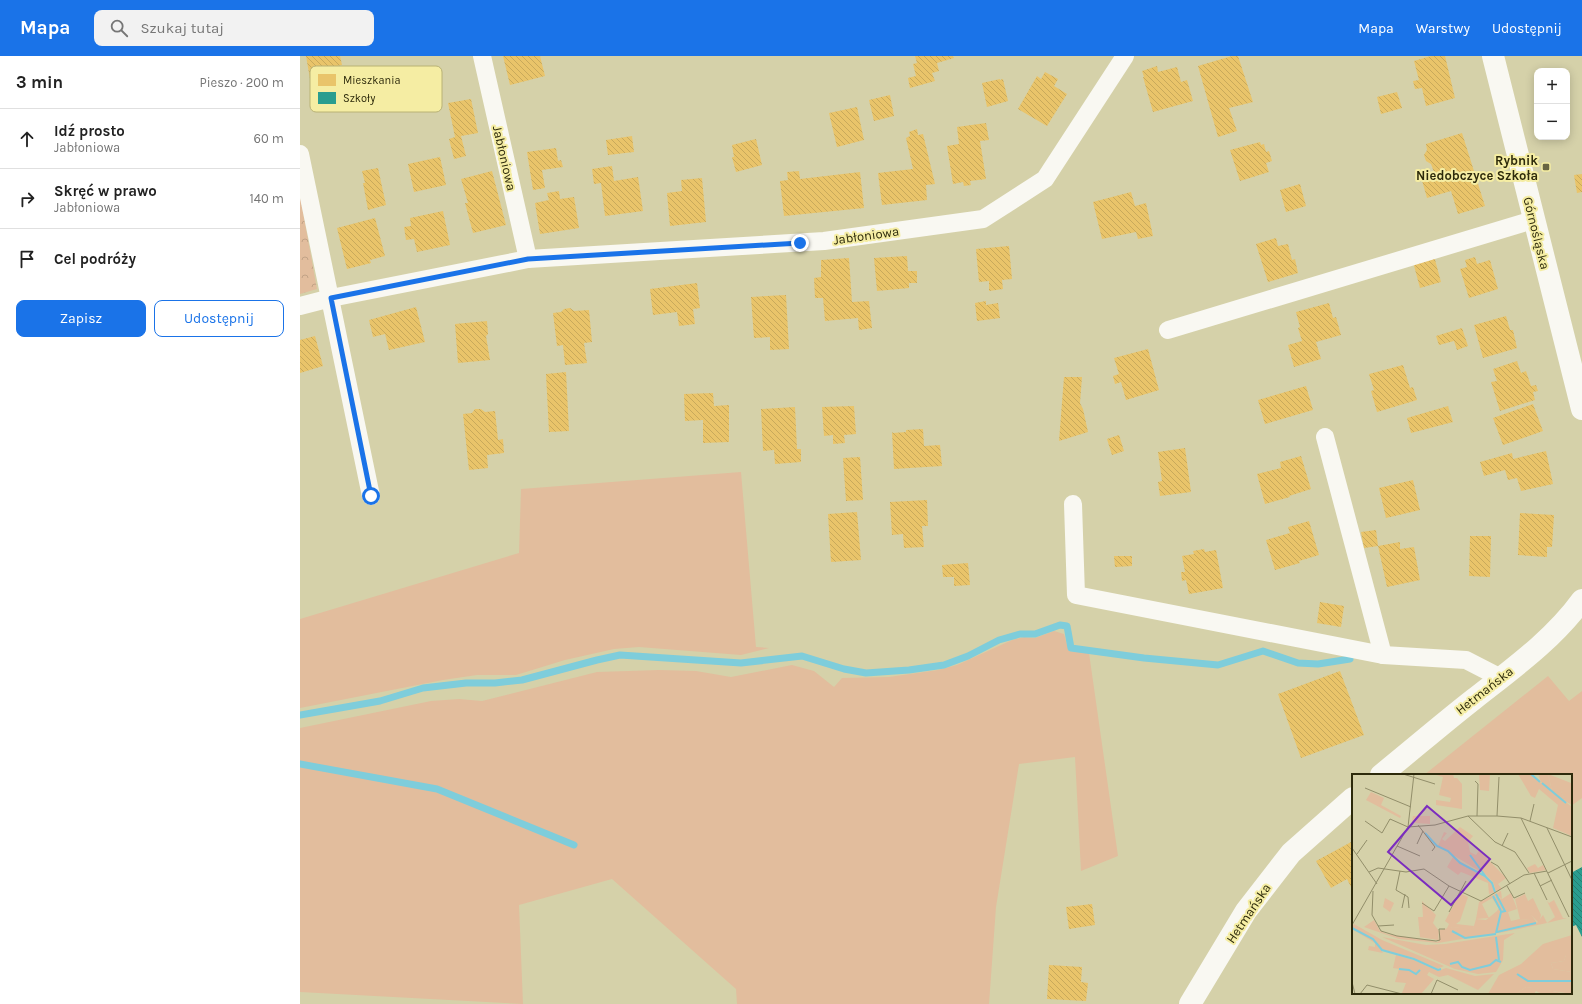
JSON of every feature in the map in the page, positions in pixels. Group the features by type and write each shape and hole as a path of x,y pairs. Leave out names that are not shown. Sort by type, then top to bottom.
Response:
{"street":[{"name":"Jabłoniowa","path":"482,56 528,259"},
{"name":"Jabłoniowa","path":"300,306 331,298 528,259 824,241 983,219 1045,178 1125,56"},
{"name":"Górnośląska","path":"1493,56 1533,220 1582,409"},
{"path":"300,154 371,496"},
{"path":"1168,330 1533,220"},
{"path":"1325,437 1383,655"},
{"path":"1072,504 1076,595 1383,655 1466,660 1501,678"},
{"name":"Hetmańska","path":"1382,774 1536,650 1562,626 1582,600"},
{"name":"Hetmańska","path":"1190,1004 1246,911 1291,854 1352,799"}],"green space":[{"path":"300,196 317,289 300,294"},
{"path":"741,472 756,647 769,648 741,655 639,647 614,649 565,660 516,675 477,675 443,680 300,708 300,619 519,553 521,489"},
{"path":"1054,631 1064,634 1069,651 1089,653 1118,856 1081,871 1075,757 1019,764 996,907 989,1004 737,1004 736,989 612,879 519,905 523,1004 300,992 300,728 431,701 459,699 482,701 597,672 659,670 696,671 731,677 792,665 814,671 834,687 842,678 889,677 938,670 957,665 1012,640 1024,637 1035,638"},
{"path":"1548,676 1569,701 1582,691 1582,798 1572,805 1572,774 1425,774"}],"building: Mieszkania":[{"path":"306,56 340,56 342,65 310,66 310,79"},
{"path":"503,56 540,56 545,76 510,85"},
{"path":"915,56 953,56 954,58 937,63 939,71 932,73 935,81 910,88 908,78 916,76 913,64 917,63"},
{"path":"1232,56 1238,56 1253,102 1229,108 1237,131 1218,137 1198,66"},
{"path":"1431,56 1445,56 1455,98 1426,106 1422,88 1415,89 1413,81 1419,80 1414,61"},
{"path":"1157,66 1158,72 1177,67 1181,82 1187,80 1193,101 1153,112 1142,71"},
{"path":"1045,72 1058,79 1054,86 1067,94 1047,126 1018,109 1037,76 1041,79"},
{"path":"1003,79 1008,101 987,107 982,83"},
{"path":"1397,92 1402,108 1381,114 1377,97"},
{"path":"890,95 894,116 874,121 869,100"},
{"path":"471,99 478,133 461,136 466,156 454,159 449,139 455,137 448,103"},
{"path":"857,107 864,140 837,147 829,113"},
{"path":"986,123 989,140 980,141 986,179 970,181 971,185 964,186 963,182 953,184 947,146 959,144 957,127"},
{"path":"917,129 918,135 923,134 935,184 926,185 927,200 882,205 878,173 913,169 906,138 910,136 909,132"},
{"path":"1462,133 1485,206 1458,214 1451,191 1427,198 1421,177 1434,172 1431,164 1426,161 1424,155 1427,150 1426,144"},
{"path":"632,136 634,152 608,155 606,140"},
{"path":"756,139 762,165 736,172 732,157 734,157 732,145"},
{"path":"1260,142 1261,145 1264,144 1266,152 1269,151 1272,161 1266,163 1269,172 1240,181 1230,150"},
{"path":"556,148 558,161 561,160 563,167 542,170 545,188 533,190 527,152"},
{"path":"440,157 446,185 414,192 408,164"},
{"path":"612,166 614,181 638,177 643,211 605,216 601,183 594,184 592,169"},
{"path":"378,168 386,205 368,210 362,171"},
{"path":"492,171 506,225 473,233 465,203 468,203 461,179"},
{"path":"799,171 800,179 860,172 864,208 784,216 780,181 788,180 787,172"},
{"path":"1582,174 1582,192 1577,193 1574,175"},
{"path":"702,178 706,222 670,226 667,193 682,191 681,180"},
{"path":"1300,184 1306,206 1286,212 1280,190"},
{"path":"559,191 560,199 574,197 579,228 540,234 535,203 549,200 547,193"},
{"path":"1131,192 1135,206 1146,203 1153,236 1138,239 1136,232 1102,239 1093,202"},
{"path":"443,211 450,245 417,252 414,239 406,240 404,227 411,226 410,218"},
{"path":"375,218 385,256 370,260 371,263 347,269 337,228"},
{"path":"1276,238 1278,246 1288,244 1292,260 1295,259 1298,273 1268,282 1256,244"},
{"path":"1009,246 1012,279 1002,280 1003,289 989,291 989,281 979,282 976,249"},
{"path":"907,256 908,271 917,271 917,283 909,283 909,288 877,291 874,258"},
{"path":"1434,256 1441,282 1420,288 1413,262"},
{"path":"1475,257 1477,264 1490,260 1498,289 1469,298 1460,269 1467,267 1465,260"},
{"path":"849,258 852,302 869,301 872,328 859,330 858,318 825,321 823,298 815,298 814,278 821,277 821,260"},
{"path":"697,283 700,308 693,309 695,324 679,326 677,312 653,315 650,289"},
{"path":"786,295 789,349 770,350 770,337 754,338 751,297"},
{"path":"986,301 986,305 998,303 1000,318 977,321 975,303"},
{"path":"1329,303 1333,318 1336,317 1341,335 1316,342 1321,359 1294,367 1288,345 1302,341 1298,328 1300,327 1296,312"},
{"path":"416,307 425,342 389,350 385,334 373,337 369,320"},
{"path":"570,308 574,311 589,310 592,342 584,343 587,363 565,365 563,345 557,346 553,313 561,312 564,309"},
{"path":"1506,316 1510,330 1513,330 1517,348 1483,358 1474,325"},
{"path":"487,321 488,334 486,336 490,360 458,363 455,324"},
{"path":"1462,328 1468,346 1457,350 1454,341 1439,345 1436,336"},
{"path":"315,336 323,366 300,373 300,340"},
{"path":"1148,349 1159,390 1126,400 1121,382 1115,384 1113,376 1119,374 1114,358"},
{"path":"1517,361 1521,373 1526,371 1531,386 1536,385 1538,391 1533,392 1535,400 1500,411 1491,382 1497,381 1493,369"},
{"path":"1403,365 1410,388 1413,387 1417,400 1377,412 1371,391 1374,390 1369,374"},
{"path":"566,372 569,431 549,432 546,374"},
{"path":"1064,377 1082,377 1080,403 1083,409 1088,432 1059,441"},
{"path":"1306,386 1313,410 1265,424 1258,400"},
{"path":"713,393 714,406 729,405 729,442 703,443 703,420 685,421 684,394"},
{"path":"1533,404 1543,431 1503,445 1493,418"},
{"path":"854,406 856,434 844,435 845,443 833,444 833,435 824,436 822,407"},
{"path":"1448,406 1453,422 1411,433 1407,418"},
{"path":"795,407 797,449 801,449 801,462 775,464 774,450 763,451 761,409"},
{"path":"475,409 481,409 485,412 495,411 498,440 503,439 504,453 487,455 488,468 469,470 463,414 472,413"},
{"path":"923,429 924,446 940,445 942,466 894,469 892,432 906,432 906,430"},
{"path":"1119,435 1124,451 1112,455 1107,439"},
{"path":"1185,448 1191,492 1160,496 1158,482 1162,481 1158,452"},
{"path":"1546,451 1553,484 1521,491 1517,478 1508,480 1505,470 1484,476 1480,462 1512,453 1513,459"},
{"path":"1301,456 1311,489 1265,504 1257,474 1281,468 1280,462"},
{"path":"860,457 863,500 846,501 843,458"},
{"path":"1413,480 1420,510 1386,518 1379,488"},
{"path":"927,500 928,526 922,526 924,547 904,548 903,534 892,535 890,502"},
{"path":"857,512 861,560 831,562 828,514"},
{"path":"1520,513 1554,515 1552,547 1547,547 1547,557 1518,555"},
{"path":"1309,521 1319,555 1299,561 1300,563 1275,570 1266,540 1290,533 1288,527"},
{"path":"1376,530 1378,546 1364,548 1361,532"},
{"path":"1470,536 1491,536 1490,577 1469,576"},
{"path":"1400,542 1400,549 1414,547 1420,580 1387,587 1378,546"},
{"path":"1204,549 1205,552 1216,550 1223,588 1189,594 1186,580 1182,581 1181,572 1185,572 1182,556 1194,554 1193,551"},
{"path":"1114,556 1132,556 1132,566 1115,567"},
{"path":"968,563 970,585 954,586 954,577 943,577 942,565"},
{"path":"1320,602 1344,606 1341,627 1317,623"},
{"path":"1340,671 1364,735 1301,758 1278,694"},
{"path":"1352,842 1352,886 1347,879 1331,888 1316,861"},
{"path":"1092,904 1095,925 1069,929 1066,907"},
{"path":"1049,965 1082,967 1081,982 1088,983 1086,1001 1047,999"}],"building: Szkoły":[{"path":"1582,867 1582,937 1576,925 1572,927 1572,872"}],"waterway":[{"path":"300,715 380,701 423,688 466,683 495,683 522,680 620,655 741,663 802,656 844,669 866,673 909,670 944,665 968,656 999,640 1020,634 1035,634 1060,625 1067,626 1071,648 1144,658 1218,665 1263,651 1298,663 1318,664 1350,659"},
{"path":"300,764 437,789 574,845"}],"place":[{"name":"Rybnik Niedobczyce Szkoła","path":"1546,167"}],"route":[{"path":"371,496 331,298 528,259 800,243"}]}
